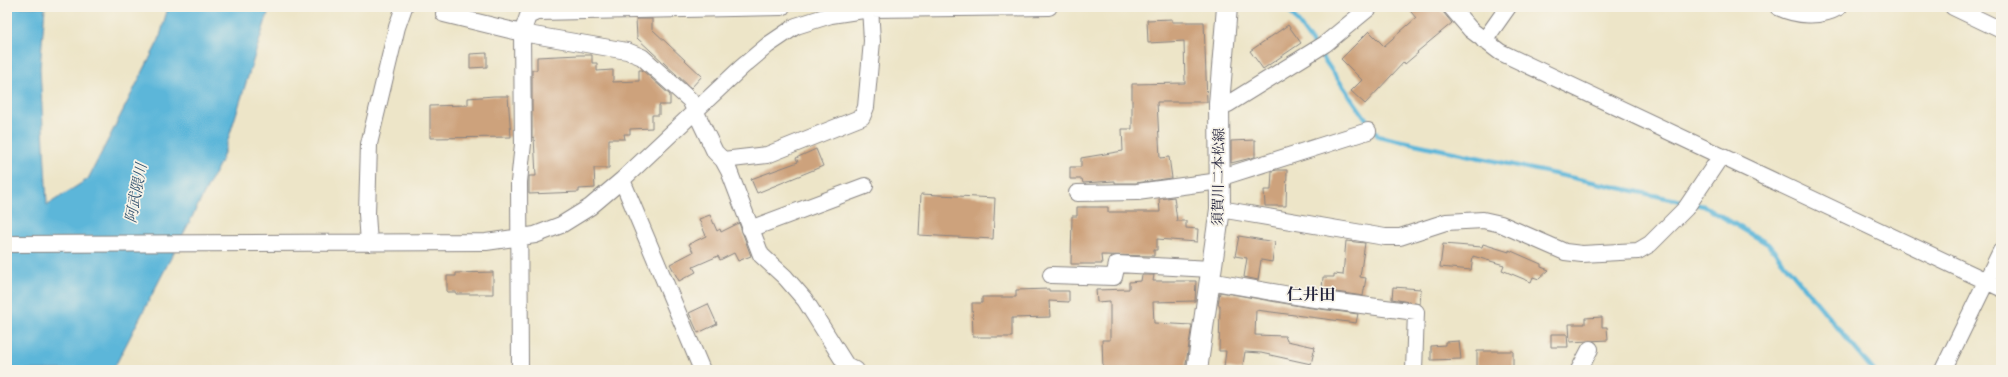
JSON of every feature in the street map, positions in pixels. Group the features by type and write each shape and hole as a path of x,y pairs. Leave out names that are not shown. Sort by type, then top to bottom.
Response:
{"main road":[{"name":"須賀川二本松線","path":"1197,370 1220,209 1220,104 1227,7"}],"street":[{"path":"369,243 367,214 369,144 397,27 404,7"},
{"path":"520,370 519,182 523,144 522,33 528,16 537,12 783,7 796,26"},
{"path":"7,244 486,242 519,239 535,235 561,225 590,207 622,180 742,67 768,45 796,26 831,15 870,8 1049,7"},
{"path":"1220,104 1228,104 1325,44 1370,7"},
{"path":"1451,7 1471,30 1500,52 1994,285"},
{"path":"1484,41 1508,7"},
{"path":"1778,7 1804,14 1822,14 1839,7"},
{"path":"1953,7 2001,30"},
{"path":"723,160 767,155 862,117 866,107 872,41 870,8"},
{"path":"444,14 522,33 627,51 642,57 690,100 715,152 723,160 761,255 799,292 846,365 856,370"},
{"path":"1077,193 1137,192 1219,180 1368,131"},
{"path":"1220,209 1385,237 1400,237 1446,222 1483,220 1501,224 1565,252 1582,254 1638,252 1650,244 1691,201 1721,156"},
{"path":"622,180 702,370"},
{"path":"750,229 865,186"},
{"path":"1943,370 1994,285 2001,251"},
{"path":"1051,275 1114,277 1117,264 1210,275 1307,298 1416,312 1414,370"},
{"path":"1579,370 1590,349"}],"water":[{"name":"阿武隈川","path":"7,7 45,7 40,68 47,205 88,179 159,40 168,7 270,7 222,159 113,370 7,370"}],"building":[{"path":"1407,7 1439,7 1452,23 1405,64 1404,62 1365,104 1351,91 1362,80 1341,59 1369,31 1384,46 1416,18"},
{"path":"636,19 652,19 652,29 702,76 691,88 637,38"},
{"path":"1172,19 1172,22 1204,22 1207,102 1157,102 1160,158 1169,157 1172,178 1136,183 1115,183 1115,181 1083,183 1082,179 1070,179 1070,167 1081,167 1081,158 1123,151 1122,129 1132,129 1132,84 1185,83 1184,41 1148,43 1147,20"},
{"path":"1288,25 1301,43 1263,69 1250,51"},
{"path":"487,53 487,67 470,68 470,54"},
{"path":"592,55 592,63 597,63 597,71 613,70 613,82 639,81 639,70 642,70 670,95 670,105 659,105 659,115 652,115 652,128 630,129 630,134 624,134 625,139 609,139 609,168 594,168 595,188 579,189 579,192 529,194 529,176 536,176 534,137 532,138 532,70 537,70 537,57"},
{"path":"508,96 511,137 430,138 430,106 468,105 468,98"},
{"path":"1255,140 1255,157 1231,163 1231,141"},
{"path":"816,149 823,166 757,193 751,179 798,162 796,158"},
{"path":"1287,170 1286,206 1265,206 1264,190 1271,190 1272,171"},
{"path":"921,194 995,198 993,239 919,235"},
{"path":"1174,197 1177,221 1186,221 1186,228 1198,229 1197,242 1157,239 1157,250 1154,250 1154,256 1101,255 1102,264 1071,264 1072,216 1077,216 1077,207 1108,207 1108,212 1160,212 1159,199"},
{"path":"710,215 717,231 720,229 721,232 739,223 751,256 738,261 734,253 720,260 718,256 693,267 696,272 679,281 670,264 693,252 689,244 706,236 699,219"},
{"path":"1239,236 1275,242 1272,262 1261,260 1258,280 1244,277 1247,258 1235,256"},
{"path":"1346,241 1365,243 1360,277 1366,278 1363,296 1322,290 1323,277 1334,277 1334,274 1343,275"},
{"path":"1443,244 1482,247 1483,244 1509,252 1509,250 1541,264 1541,267 1549,270 1539,279 1533,277 1531,282 1502,270 1504,265 1473,256 1471,270 1440,267"},
{"path":"493,272 493,294 456,294 456,292 447,292 447,276 456,276 456,273"},
{"path":"1142,275 1154,275 1153,281 1196,281 1195,301 1153,302 1154,323 1192,325 1185,370 1103,370 1102,340 1110,340 1110,301 1097,302 1096,290 1129,289 1129,282 1141,281"},
{"path":"1393,287 1421,289 1420,304 1392,299"},
{"path":"1049,289 1049,291 1069,291 1069,302 1049,301 1050,317 1012,318 1012,337 973,337 972,303 982,303 982,297 1016,297 1016,290"},
{"path":"1220,292 1305,307 1358,314 1356,323 1256,310 1255,335 1285,336 1287,341 1315,347 1311,364 1261,353 1245,352 1242,370 1224,367 1226,351 1219,351 1220,305 1218,305"},
{"path":"708,304 717,324 698,333 689,313"},
{"path":"1602,317 1602,327 1607,327 1608,340 1570,342 1569,324 1585,324 1585,318"},
{"path":"1551,334 1567,334 1568,347 1551,347"},
{"path":"1459,341 1461,359 1431,360 1431,346 1445,345 1445,342"},
{"path":"1477,351 1513,351 1513,370 1477,370"}],"waterway":[{"path":"1287,7 1378,136 1704,206 1768,244 1873,370"}],"district":[{"name":"仁井田","path":"1311,294"}]}
